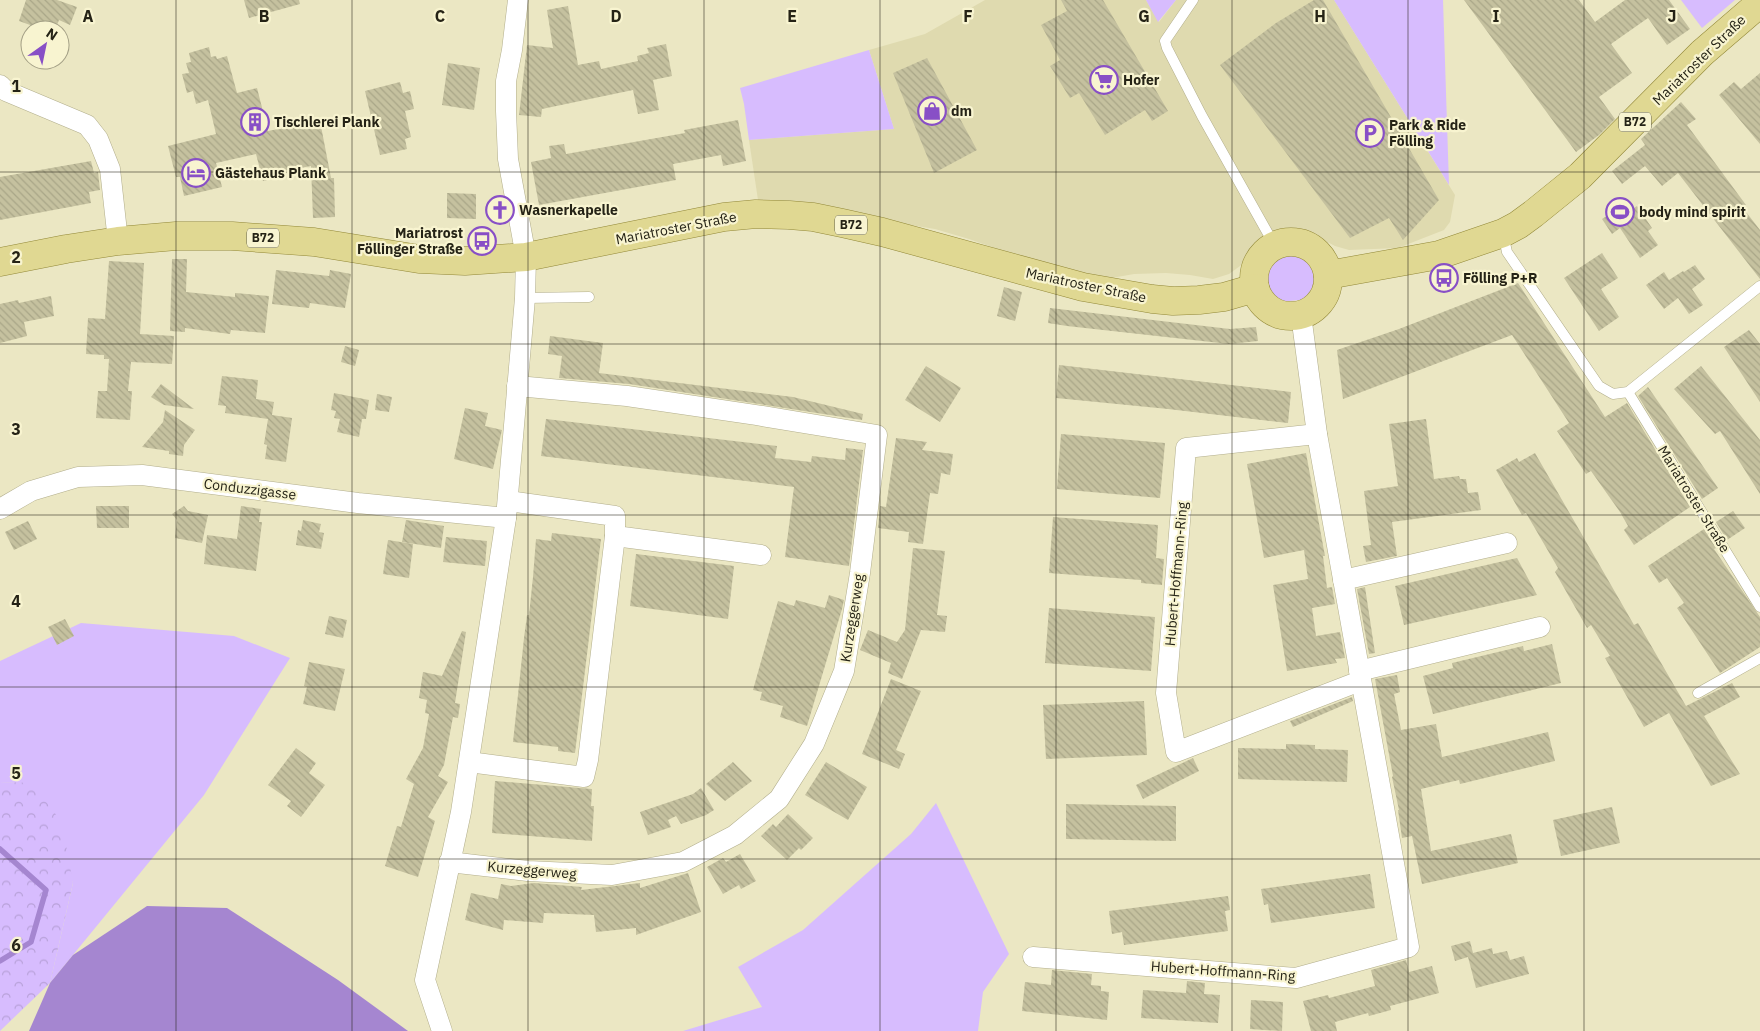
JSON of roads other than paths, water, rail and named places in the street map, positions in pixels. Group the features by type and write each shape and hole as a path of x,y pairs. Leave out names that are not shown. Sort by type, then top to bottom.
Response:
{"main road":[{"name":"Mariatroster Straße","path":"1328,275 1439,255 1503,234 1533,214 1580,176 1702,53 1760,3"},
{"name":"Mariatroster Straße","path":"0,262 118,241 176,236 232,236 314,242 419,259 465,261 526,257 724,217 756,214 813,218 882,232 1042,276 1114,293 1173,302 1224,297 1255,288"},
{"path":"1288,242 1302,244 1315,251 1324,262 1328,275 1328,288 1322,300 1313,310 1301,315 1289,316 1278,314 1268,308 1260,299 1255,288 1254,276 1258,264 1265,254 1275,246 1288,242"}],"street":[{"path":"442,1031 425,980 461,812 507,510 525,298 526,257 508,159 506,111 506,81 518,0"},
{"path":"0,85 6,91 87,125 98,139 110,169 118,241"},
{"name":"Hubert-Hoffmann-Ring","path":"1033,957 1296,978 1409,947 1316,434 1301,315"},
{"name":"Kurzeggerweg","path":"449,862 528,871 612,875 683,862 735,835 779,799 814,744 844,671 860,574 877,435 636,398 517,386"},
{"name":"Hubert-Hoffmann-Ring","path":"1316,434 1186,448 1166,693 1176,752 1360,676 1540,627"},
{"name":"Conduzzigasse","path":"0,509 31,492 78,477 142,476 358,503 507,510"},
{"path":"469,762 584,777 588,760 615,516 507,510"},
{"path":"614,536 762,555"},
{"path":"1342,580 1508,543"}],"lane":[{"path":"1193,0 1165,40 1167,48 1202,116 1275,246"},
{"path":"1503,234 1507,252 1598,386 1613,394 1628,392 1760,286"},
{"path":"525,298 589,297"},
{"name":"Mariatroster Straße","path":"1628,392 1760,607"},
{"path":"1698,693 1760,658"}],"waterway":[{"path":"0,849 46,890 31,942 0,961"}],"place":[{"name":"Hofer","path":"1104,80"},
{"name":"dm","path":"932,111"},
{"name":"Tischlerei Plank","path":"255,122"},
{"name":"Park & Ride Fölling","path":"1370,133"},
{"name":"Gästehaus Plank","path":"196,173"},
{"name":"Wasnerkapelle","path":"500,210"},
{"name":"body mind spirit","path":"1620,212"},
{"name":"Mariatrost Föllinger Straße","path":"482,241"},
{"name":"Fölling P+R","path":"1444,278"}]}
